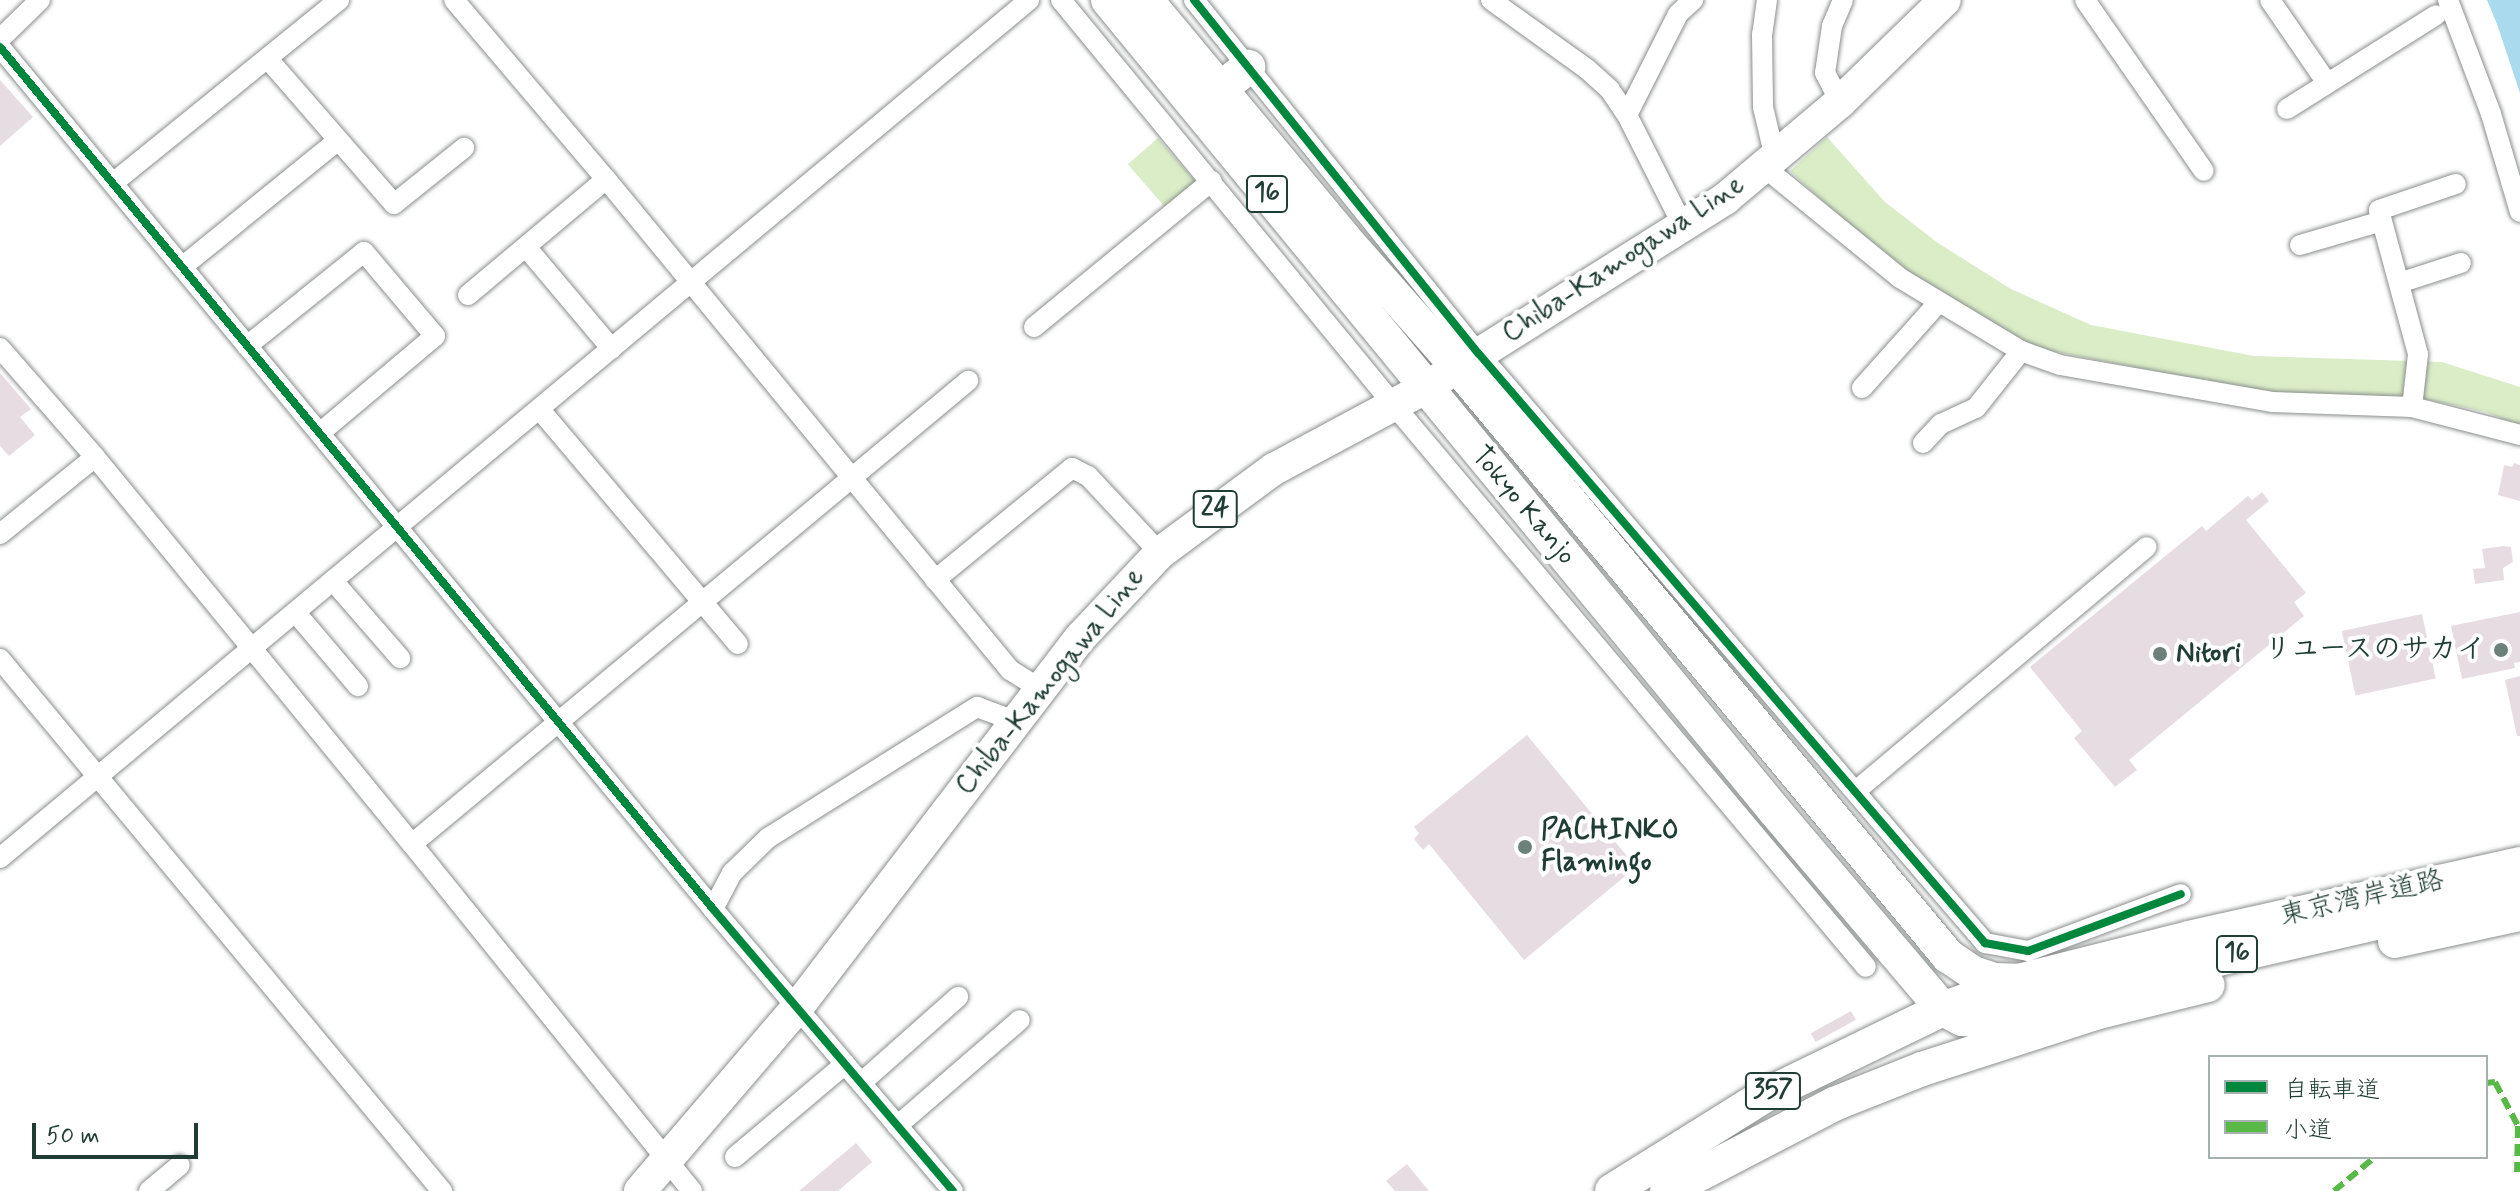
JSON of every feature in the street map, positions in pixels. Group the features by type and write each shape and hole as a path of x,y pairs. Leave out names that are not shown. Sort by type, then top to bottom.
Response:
{"highway":[{"name":"Tokyo Kanjo","path":"1108,0 1425,388 1951,1010"},
{"name":"Tokyo Kanjo","path":"1146,0 1344,238 1468,360 1772,747 1948,956 1973,973 1994,980 2018,981"},
{"path":"1220,89 1248,67"},
{"name":"Tokyo Kanjo","path":"1772,747 1836,849 1946,979 1951,1010"},
{"name":"東京湾岸道路","path":"2018,981 2404,888 2520,864"},
{"name":"16","path":"1951,1010 1980,1020 2124,980 2520,890"},
{"name":"東京湾岸道路","path":"2021,1035 2181,991 2520,914"},
{"name":"357","path":"1612,1191 1764,1096 2018,981"},
{"path":"1935,1064 1952,1038 1951,1010"},
{"name":"357","path":"1667,1191 1834,1104 1935,1064 2021,1035"}],"main road":[{"name":"Chiba-Kamogawa Line","path":"640,1191 797,1008 1039,688 1098,616 1160,553 1274,469 1425,388 1684,228 1770,162 1840,102 1945,0"}],"street":[{"path":"0,39 40,0"},
{"path":"113,183 339,0"},
{"path":"454,0 606,179 1010,670 1039,688"},
{"path":"0,858 541,411 1029,0"},
{"path":"1061,0 1393,404 1866,967"},
{"path":"1194,0 1468,360 1525,408 1857,790 1985,943 2028,951 2181,894"},
{"path":"1491,0 1587,69 1610,90 1627,115 1684,228"},
{"path":"1627,115 1678,14 1693,0"},
{"path":"1767,0 1762,34 1763,107 1770,162 1854,244 1938,303 2021,351 2060,365 2272,402 2412,407 2520,435"},
{"path":"1840,102 1825,73 1832,26 1843,0"},
{"path":"2085,0 2204,171"},
{"path":"2270,0 2327,83"},
{"path":"2287,109 2442,8 2491,114 2520,212"},
{"path":"0,47 713,909 953,1191"},
{"path":"268,59 394,204 464,148"},
{"path":"182,267 338,140"},
{"path":"468,295 606,179"},
{"path":"1034,327 1212,181"},
{"path":"2412,407 2418,354 2379,210 2456,184"},
{"path":"2300,245 2382,221"},
{"path":"526,247 612,349"},
{"path":"247,346 364,252 435,336 320,433"},
{"path":"2399,283 2461,263"},
{"path":"1862,388 1938,303"},
{"path":"0,348 95,457 692,1191"},
{"path":"1923,443 1941,424 1976,408 2021,351"},
{"path":"412,844 968,381"},
{"path":"541,411 738,644"},
{"path":"0,534 95,457"},
{"path":"935,580 1072,468 1088,476 1160,553"},
{"path":"1857,790 2147,547"},
{"path":"334,582 400,658"},
{"path":"296,613 358,686"},
{"path":"0,659 442,1191"},
{"path":"713,909 732,873 768,838 977,707 1015,721"},
{"path":"861,1083 958,997"},
{"path":"897,1126 1020,1020"},
{"path":"735,1157 845,1064"},
{"path":"149,1191 180,1165"}],"green space":[{"path":"1827,137 1885,202 1938,243 2011,289 2091,325 2254,356 2442,362 2520,387 2520,426 2486,412 2419,398 2261,392 2041,349 2001,333 1937,294 1871,245 1790,171"},
{"path":"1158,138 1195,181 1165,207 1128,164"}],"water":[{"path":"2487,0 2520,0 2520,93 2497,24"}],"building":[{"path":"0,80 33,117 0,146"},
{"path":"0,373 31,409 20,417 35,435 9,456 0,446"},
{"path":"2514,463 2520,465 2520,501 2498,495 2504,465 2512,467"},
{"path":"2262,492 2269,501 2246,520 2306,593 2294,602 2304,616 2129,760 2137,770 2115,787 2074,738 2082,731 2030,667 2202,526 2206,531 2248,496 2252,500"},
{"path":"2511,547 2513,562 2503,568 2504,580 2475,584 2473,569 2485,568 2482,549"},
{"path":"2520,612 2520,662 2514,663 2515,668 2462,679 2451,626"},
{"path":"2422,614 2436,679 2356,696 2342,631"},
{"path":"2520,676 2520,736 2517,736 2505,680"},
{"name":"PACHINKO Flamingo","path":"1527,735 1636,867 1524,960 1429,844 1423,850 1414,839 1419,833 1414,827"},
{"path":"1851,1011 1856,1020 1816,1042 1811,1033"},
{"path":"856,1143 872,1162 838,1191 799,1191"},
{"path":"1407,1164 1429,1191 1395,1191 1386,1181"}],"marked path":[{"path":"2488,1083 2495,1082 2518,1126 2517,1172"},
{"path":"2334,1191 2373,1159"}],"cycle path":[{"path":"1194,0 1479,354 1985,943 2028,951 2181,894"},
{"path":"0,47 713,909 953,1191"}],"place":[{"name":"リユースのサカイ","path":"2501,650"},
{"name":"Nitori","path":"2160,654"},
{"name":"PACHINKO Flamingo","path":"1525,847"}]}
